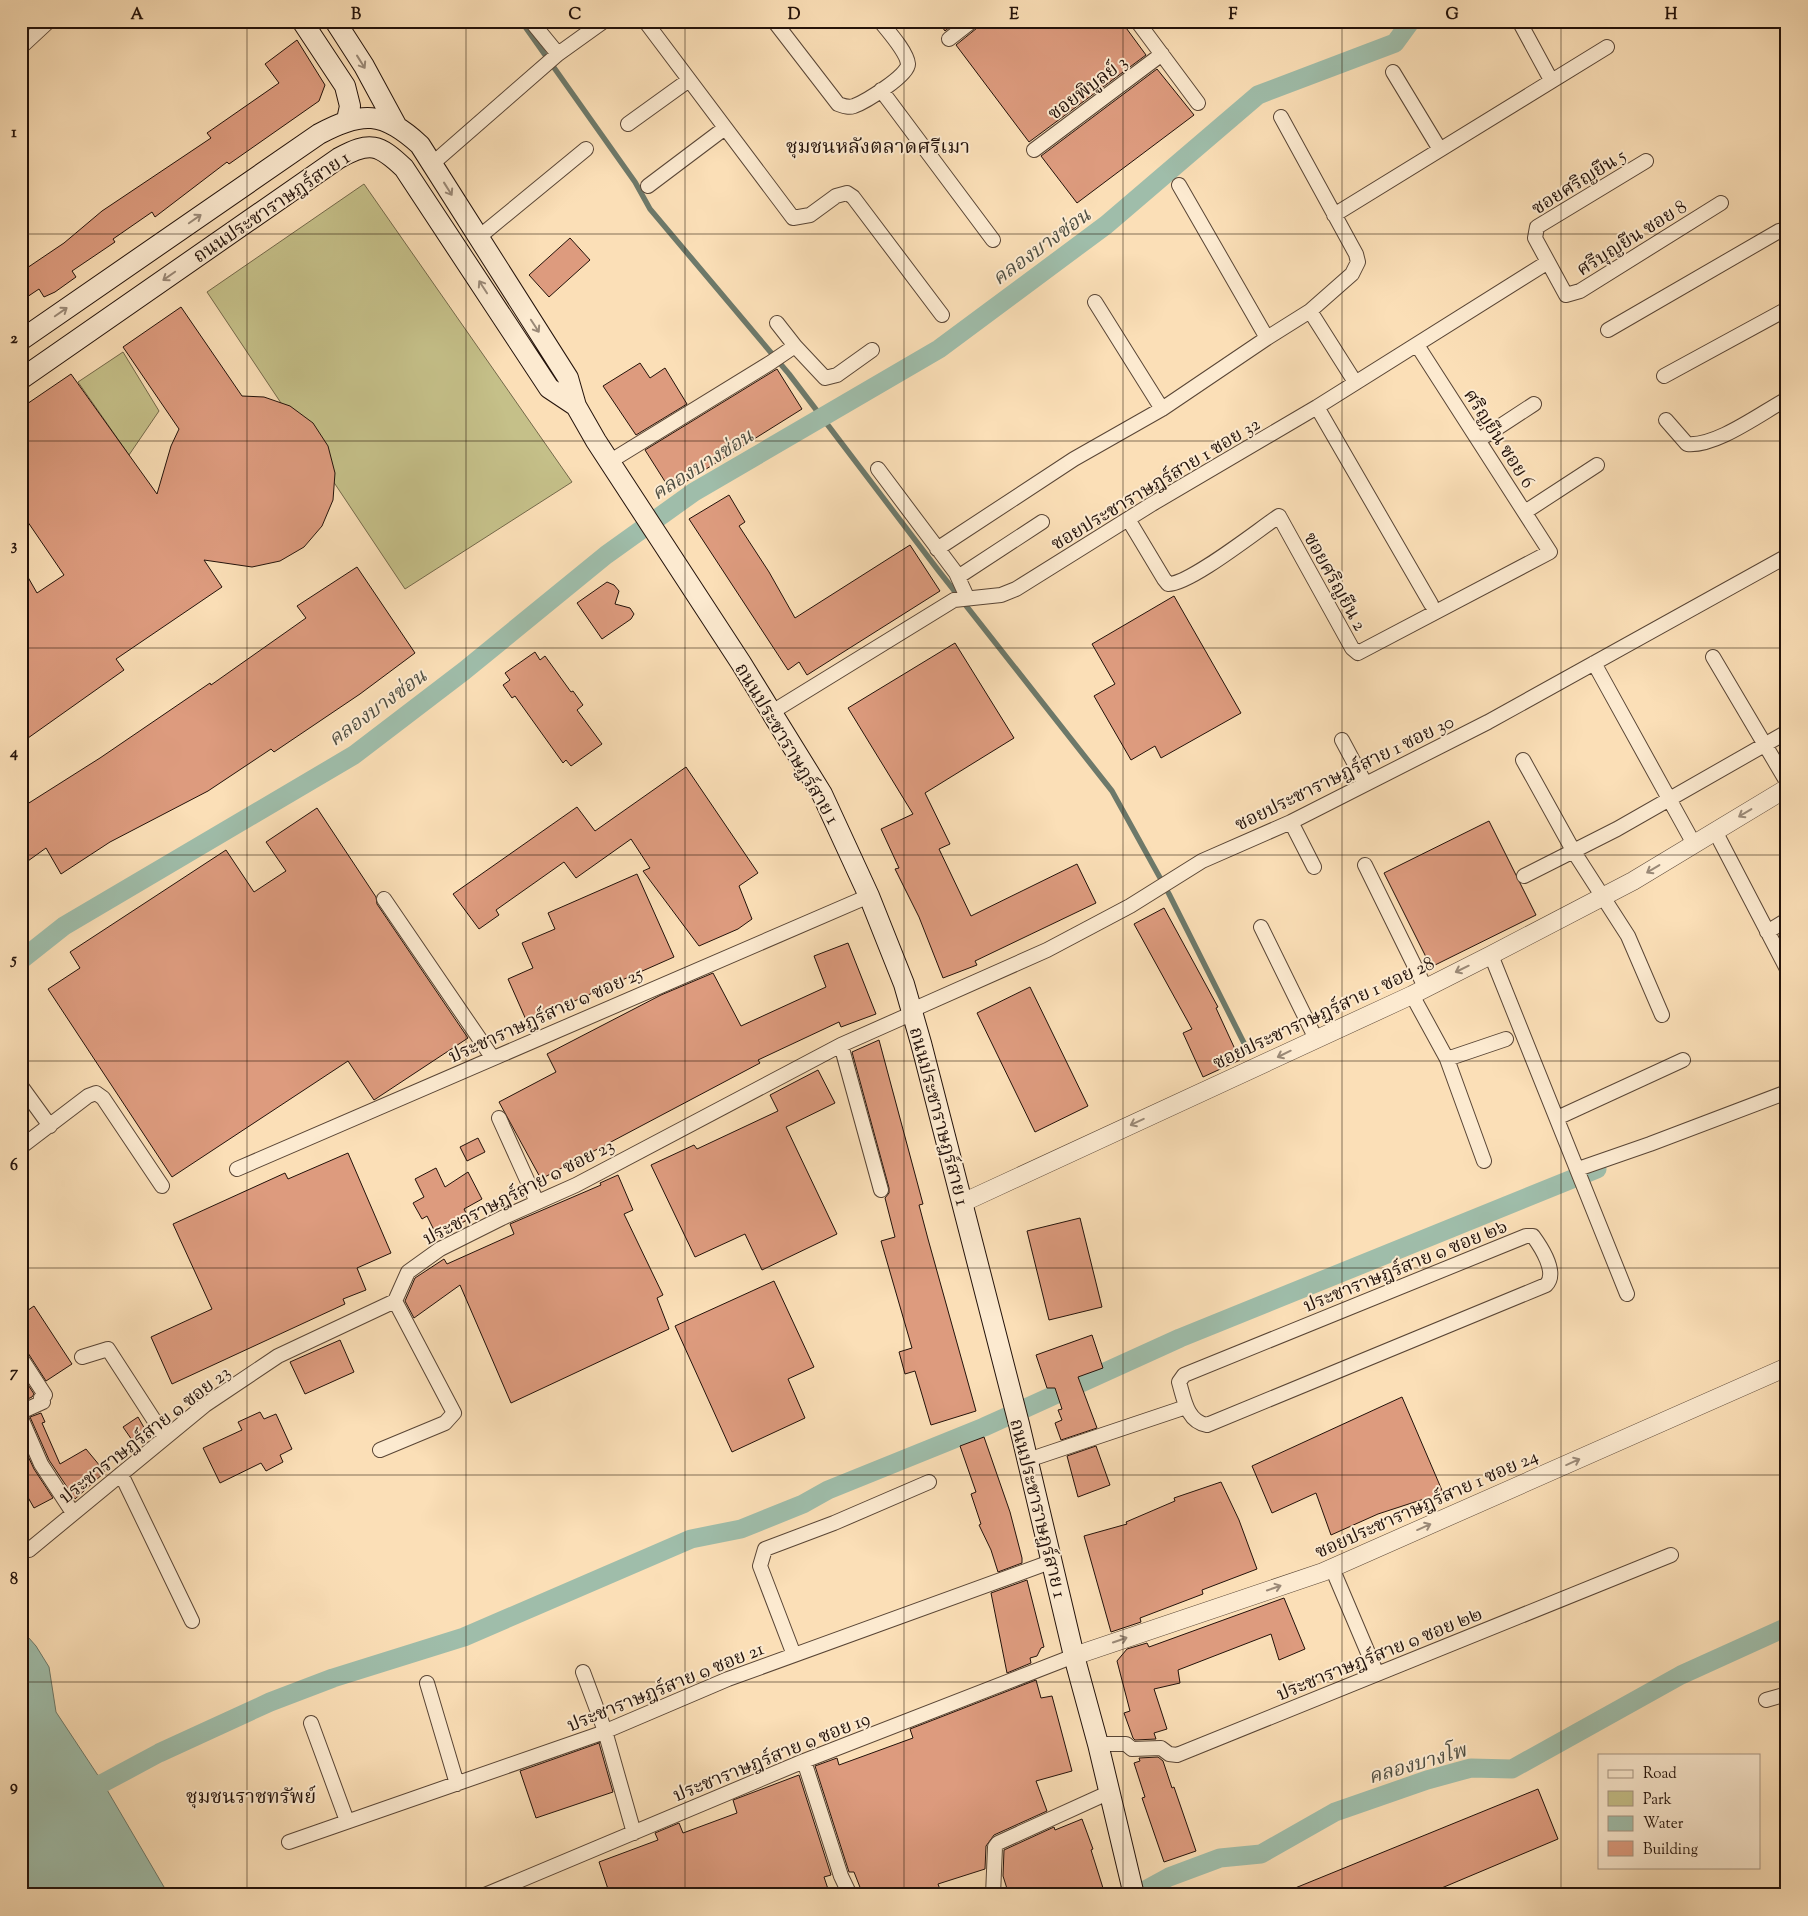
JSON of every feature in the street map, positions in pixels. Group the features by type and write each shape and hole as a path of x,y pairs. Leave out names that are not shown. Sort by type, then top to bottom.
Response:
{"main road":[{"name":"ถนนประชาราษฎร์สาย 1","path":"302,21 345,86 350,106 347,120"},
{"name":"ถนนประชาราษฎร์สาย 1","path":"335,21 364,66 396,125"},
{"name":"ถนนประชาราษฎร์สาย 1","path":"21,340 319,134 347,120 362,117 378,118 396,125 420,145 568,378 576,406 609,462 772,712 822,794 869,896 912,1012 1010,1393 1020,1424 1074,1656 1098,1744 1133,1889"},
{"name":"ถนนประชาราษฎร์สาย 1","path":"21,379 339,158 358,148 371,147 382,149 404,168 549,388 576,406"}],"street":[{"path":"21,47 49,21"},
{"path":"531,21 553,59"},
{"path":"432,164 553,59 604,21"},
{"path":"645,21 793,218 810,215 842,193 847,193 853,197 942,314"},
{"path":"774,21 838,104 853,106 881,90 906,72 908,65 906,57 880,21"},
{"path":"949,38 972,21"},
{"path":"1137,21 1198,103"},
{"path":"1519,21 1551,80"},
{"path":"1334,214 1607,46"},
{"name":"ซอยพิบูลย์ 3","path":"1034,150 1162,54"},
{"path":"1393,72 1439,148"},
{"path":"628,124 689,80"},
{"path":"881,90 993,240"},
{"path":"937,549 1074,459 1162,409 1310,311 1356,268 1356,254 1280,117"},
{"path":"648,186 725,128"},
{"path":"479,238 586,149"},
{"name":"ซอยศริญยืน 5","path":"1548,262 1535,238 1534,232 1537,226 1646,161"},
{"path":"1179,185 1267,338"},
{"name":"ศรีบุญยืน ซอย 8","path":"1548,262 1566,295 1573,294 1721,203"},
{"path":"1608,330 1779,231 1787,229"},
{"name":"ซอยประชาราษฎร์สาย 1 ซอย 32","path":"772,712 962,598 1002,595 1016,589 1128,519 1317,407 1548,262"},
{"path":"1095,302 1162,409"},
{"path":"1664,376 1787,309"},
{"path":"1310,311 1355,382"},
{"path":"777,323 784,354 825,378 837,375 872,350"},
{"name":"ศริญยืน ซอย 6","path":"1417,345 1550,552"},
{"path":"609,462 784,354"},
{"path":"1666,420 1687,444 1695,445 1716,439 1787,399"},
{"path":"1479,440 1534,404"},
{"path":"1317,407 1431,604"},
{"path":"1525,512 1598,465"},
{"path":"878,469 958,577 962,598"},
{"name":"ซอยศริญยืน 2","path":"1128,519 1164,579 1168,584 1174,584 1200,573 1279,516 1352,648 1358,653 1550,552"},
{"path":"958,577 1042,522"},
{"name":"ซอยประชาราษฎร์สาย 1 ซอย 30","path":"912,1012 1047,950 1130,906 1202,861 1291,822 1488,722 1787,556"},
{"path":"1713,657 1763,745 1787,782"},
{"path":"1594,663 1694,844"},
{"path":"1524,876 1574,852 1787,732"},
{"path":"1342,740 1365,783"},
{"path":"1523,760 1574,852 1628,936 1662,1015"},
{"name":"ซอยประชาราษฎร์สาย 1 ซอย 28","path":"962,1203 1316,1039 1491,955 1602,898 1787,788"},
{"path":"1291,822 1314,867"},
{"path":"1715,831 1787,969"},
{"path":"1365,865 1447,1059 1484,1161"},
{"name":"ประชาราษฎร์สาย ๑ ซอย 25","path":"237,1169 492,1057 869,896"},
{"path":"384,899 492,1057"},
{"path":"1768,932 1787,920"},
{"path":"1261,927 1316,1039"},
{"path":"1491,955 1627,1294"},
{"name":"ประชาราษฎร์สาย ๑ ซอย 23","path":"30,1550 205,1405 278,1356 395,1301 408,1272 432,1255 502,1218 576,1184 841,1045 912,1012"},
{"path":"1447,1059 1506,1039"},
{"path":"841,1045 881,1190"},
{"path":"1557,1118 1683,1060"},
{"path":"21,1086 50,1126"},
{"path":"1580,1176 1650,1144 1787,1092"},
{"path":"21,1147 88,1096 96,1093 103,1098 162,1186"},
{"path":"499,1118 537,1202"},
{"name":"ประชาราษฎร์สาย ๑ ซอย ๒๖","path":"1526,1236 1533,1236 1551,1273 1550,1280 1546,1285 1207,1425 1200,1424 1193,1419 1186,1407 1179,1382 1184,1375 1526,1236"},
{"path":"380,1450 445,1423 454,1413 395,1301"},
{"path":"82,1356 108,1349 165,1437"},
{"path":"21,1358 45,1395 41,1398 43,1402 21,1412"},
{"name":"ซอยประชาราษฎร์สาย 1 ซอย 24","path":"1074,1656 1332,1568 1787,1367"},
{"path":"1028,1460 1186,1407"},
{"path":"21,1418 41,1464 73,1513"},
{"path":"121,1474 192,1621"},
{"path":"794,1655 760,1566 765,1549 834,1523 929,1482"},
{"name":"ประชาราษฎร์สาย ๑ ซอย ๒๒","path":"1098,1744 1126,1744 1132,1749 1162,1748 1169,1754 1177,1755 1671,1555"},
{"name":"ประชาราษฎร์สาย ๑ ซอย 21","path":"289,1842 605,1732 728,1679 1053,1560"},
{"path":"1332,1568 1377,1674"},
{"name":"ประชาราษฎร์สาย ๑ ซอย 19","path":"485,1895 804,1762 1074,1656"},
{"path":"583,1672 605,1732 634,1833"},
{"path":"427,1683 457,1784"},
{"path":"1766,1700 1787,1694"},
{"path":"311,1723 348,1821"},
{"path":"804,1762 841,1876 850,1895"},
{"path":"993,1895 994,1854 998,1843 1110,1792"}],"green space":[{"path":"364,184 572,482 405,589 207,292"},
{"path":"123,352 159,411 129,455 78,382"}],"water":[{"path":"21,1629 36,1646 49,1667 56,1712 103,1783 164,1887 173,1895 21,1895"}],"building":[{"path":"938,21 957,21 945,31"},
{"path":"981,21 1121,21 1146,55 1029,142 956,45 977,28"},
{"path":"297,40 325,85 319,101 229,164 227,162 155,217 152,212 113,239 115,242 72,271 76,277 55,292 44,297 39,289 21,301 21,272 64,243 102,211 211,138 207,133 279,83 265,64"},
{"path":"1157,69 1194,115 1077,203 1041,156"},
{"path":"570,238 590,260 549,297 529,275"},
{"path":"181,307 242,396 264,397 290,406 313,423 328,446 335,473 333,500 322,526 304,547 280,561 252,567 204,560 222,587 116,659 124,670 21,743 21,565 37,593 64,575 21,512 21,408 71,374 157,494 171,446 179,429 123,347"},
{"path":"640,363 650,378 665,368 687,404 636,435 603,386"},
{"path":"777,369 802,409 671,491 645,450"},
{"path":"729,495 745,522 739,526 769,572 795,618 910,545 940,591 807,675 799,662 788,670 689,519"},
{"path":"357,567 415,653 360,694 274,752 271,749 208,791 110,842 61,874 46,848 21,866 21,808 100,758 210,683 211,685 306,618 297,606"},
{"path":"607,582 614,585 619,591 615,604 630,608 634,614 631,619 602,639 577,603"},
{"path":"1174,596 1241,713 1161,758 1155,746 1131,760 1094,696 1115,684 1092,644"},
{"path":"955,643 1014,738 925,793 950,844 939,849 971,916 1077,864 1096,903 975,961 977,965 943,978 919,917 895,869 899,868 881,829 913,814 848,708"},
{"path":"535,652 540,660 545,656 571,692 573,691 583,705 577,710 602,744 571,766 566,760 563,763 515,696 512,698 503,685 510,680 505,673"},
{"path":"686,767 758,873 739,886 752,919 738,929 699,946 643,871 650,868 631,839 576,878 564,862 496,910 499,915 479,929 453,894 577,807 595,831"},
{"path":"317,808 376,897 377,904 468,1038 374,1100 348,1061 172,1177 48,989 80,968 70,952 226,850 254,892 286,871 266,842"},
{"path":"1489,821 1536,915 1431,967 1384,873"},
{"path":"637,874 674,957 527,1022 508,979 533,968 522,943 555,929 548,913"},
{"path":"1164,908 1218,1007 1216,1008 1240,1060 1203,1077 1183,1033 1192,1029 1134,924"},
{"path":"848,943 876,1014 841,1027 839,1022 758,1060 760,1063 541,1179 499,1102 556,1072 547,1054 661,995 713,973 741,1026 826,987 814,956"},
{"path":"1030,987 1088,1106 1035,1132 977,1013"},
{"path":"879,1040 923,1204 919,1205 976,1411 931,1425 915,1371 905,1374 899,1352 912,1348 881,1241 895,1237 885,1198 889,1193 889,1188 852,1052"},
{"path":"818,1070 835,1103 786,1127 837,1234 762,1270 745,1234 695,1257 651,1165 694,1145 697,1149 778,1111 770,1095"},
{"path":"478,1138 485,1152 467,1161 460,1147"},
{"path":"348,1153 391,1253 357,1268 366,1290 343,1299 345,1304 172,1384 151,1337 212,1309 173,1224 285,1173 288,1179"},
{"path":"436,1168 445,1187 468,1172 482,1199 464,1209 469,1219 437,1236 427,1216 422,1219 413,1203 424,1197 415,1179"},
{"path":"618,1175 633,1210 624,1214 663,1295 657,1298 669,1329 511,1403 460,1285 414,1318 405,1301 415,1278 444,1259 447,1264 514,1234 510,1224 601,1185 600,1183"},
{"path":"1080,1218 1102,1307 1049,1320 1027,1231"},
{"path":"774,1281 814,1367 788,1379 805,1418 732,1452 675,1326"},
{"path":"34,1306 72,1364 46,1381 28,1353 21,1349 21,1315"},
{"path":"1092,1335 1103,1368 1078,1377 1097,1428 1061,1440 1055,1423 1062,1420 1058,1410 1062,1409 1055,1388 1047,1388 1036,1355"},
{"path":"340,1340 354,1372 305,1394 290,1362"},
{"path":"21,1374 34,1394 32,1397 21,1402"},
{"path":"1402,1397 1444,1495 1428,1502 1427,1498 1378,1514 1331,1535 1316,1493 1272,1513 1252,1466"},
{"path":"260,1412 264,1419 276,1414 292,1449 280,1455 283,1462 266,1471 261,1463 220,1483 203,1448 242,1430 238,1422"},
{"path":"41,1413 45,1422 42,1423 60,1464 86,1449 105,1472 75,1499 49,1460 30,1417"},
{"path":"138,1417 146,1431 132,1440 123,1427"},
{"path":"984,1437 1010,1512 1022,1558 1022,1563 998,1572 991,1550 979,1525 981,1524 971,1494 976,1492 960,1446"},
{"path":"21,1441 34,1469 53,1498 34,1508 21,1485"},
{"path":"1096,1446 1110,1485 1078,1497 1067,1456"},
{"path":"1221,1482 1239,1520 1257,1569 1202,1590 1203,1594 1140,1618 1141,1622 1111,1632 1084,1536 1127,1524 1126,1522 1175,1501 1174,1498"},
{"path":"1027,1580 1044,1647 1041,1648 1037,1656 1030,1658 1031,1663 1007,1673 991,1593"},
{"path":"1284,1598 1305,1649 1279,1660 1271,1634 1178,1670 1180,1683 1154,1689 1167,1729 1154,1733 1156,1739 1135,1740 1133,1738 1124,1713 1130,1711 1117,1661 1127,1649 1147,1643 1149,1647"},
{"path":"1036,1680 1041,1698 1052,1696 1072,1771 1036,1781 1047,1811 994,1835 986,1846 985,1869 938,1884 942,1895 863,1895 854,1872 849,1872 815,1766 837,1758 839,1765 913,1738 910,1729"},
{"path":"599,1743 613,1792 536,1818 520,1771"},
{"path":"1158,1757 1163,1761 1172,1788 1174,1787 1196,1851 1164,1862 1142,1798 1145,1797 1134,1763 1140,1761 1139,1758"},
{"path":"799,1775 831,1875 824,1877 830,1895 610,1895 599,1862 658,1840 655,1833 679,1823 683,1833 737,1813 733,1800"},
{"path":"1538,1789 1558,1839 1425,1895 1278,1895"},
{"path":"1082,1819 1093,1849 1091,1850 1103,1888 1080,1895 1009,1895 1003,1876 1004,1850 1054,1827 1055,1830"}],"waterway":[{"path":"521,21 635,182 650,209 789,374 938,570 1112,791 1169,894 1248,1051"},
{"name":"คลองบางซ่อน","path":"21,960 64,926 354,755 464,671 606,555 694,492 939,349 1106,225 1258,95 1395,43 1411,21"},
{"path":"79,1791 103,1783 159,1753 270,1702 333,1678 464,1637 691,1539 741,1529 803,1504 828,1490 984,1427 1180,1338 1597,1169"},
{"name":"คลองบางโพ","path":"1136,1895 1169,1877 1220,1858 1261,1854 1335,1812 1427,1780 1471,1768 1512,1769 1681,1675 1787,1627"}],"district":[{"name":"ชุมชนหลังตลาดศรีเมา","path":"878,146"},
{"name":"ชุมชนราชทรัพย์","path":"251,1796"}]}
